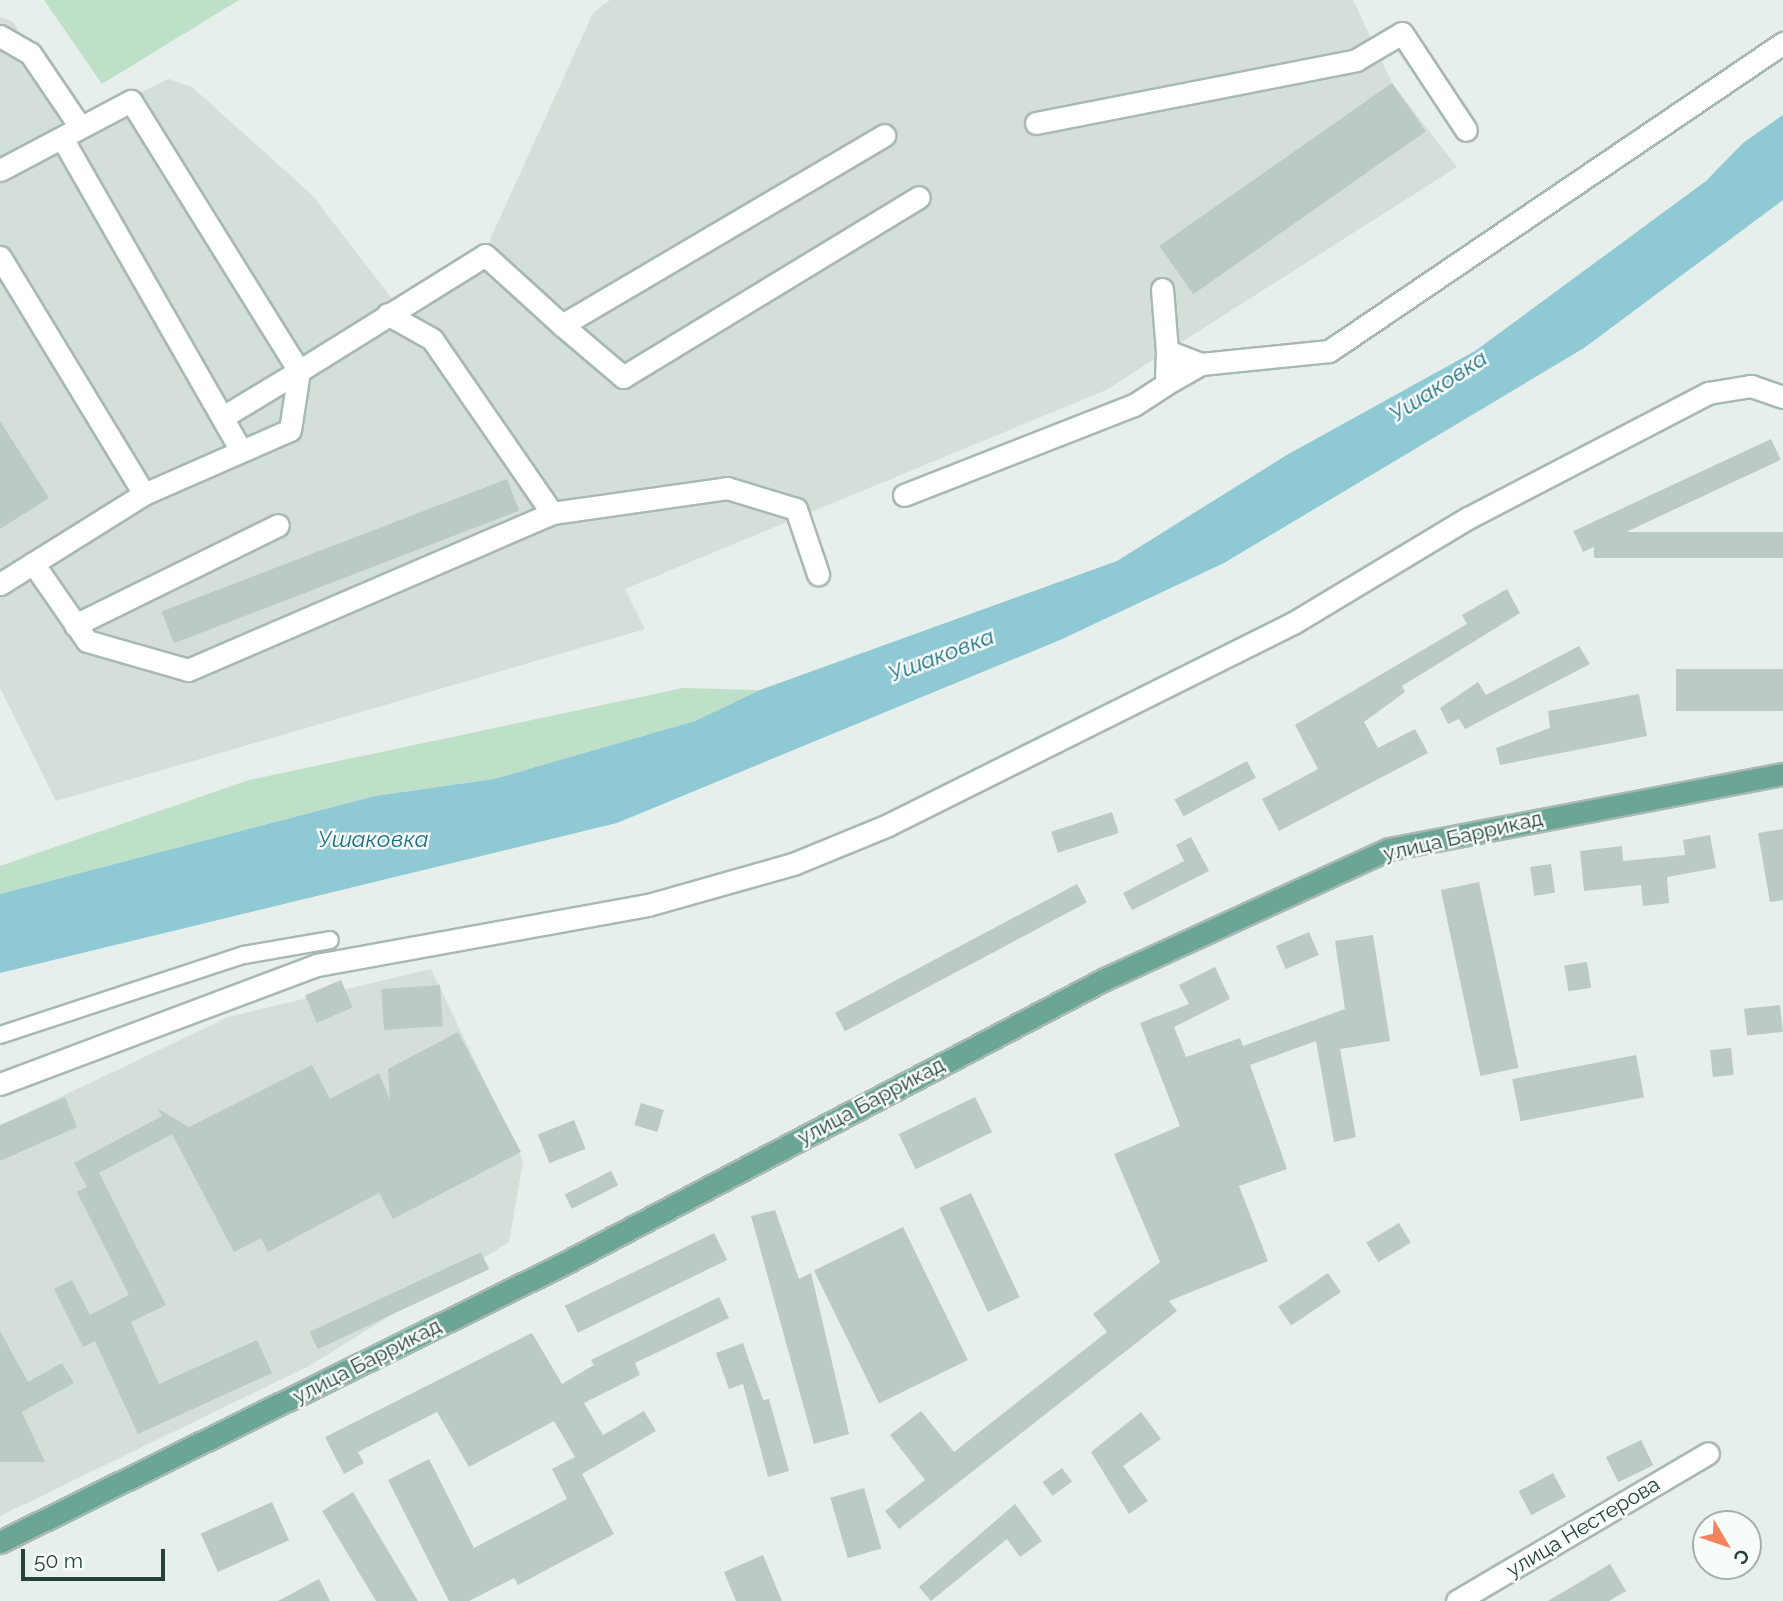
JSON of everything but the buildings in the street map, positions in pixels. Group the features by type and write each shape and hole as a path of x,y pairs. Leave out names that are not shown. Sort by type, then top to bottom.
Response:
{"main road":[{"path":"1774,776 1783,755"},
{"name":"улица Баррикад","path":"0,1542 563,1264 1105,979 1389,849 1774,776"}],"street":[{"path":"1042,121 1356,60 1402,33 1466,130"},
{"path":"0,36 30,53 241,450"},
{"path":"904,495 1135,405 1200,364 1329,351 1783,44"},
{"path":"0,170 131,101 299,370 290,430 144,494 0,584"},
{"path":"562,325 884,135"},
{"path":"223,417 485,255 623,377 919,197"},
{"path":"0,257 144,494"},
{"path":"1162,289 1167,351 1166,384"},
{"path":"387,314 432,339 552,513"},
{"path":"1167,351 1200,364"},
{"path":"0,1084 317,965 615,912 711,892 793,864 888,825 1293,624 1468,519 1708,393 1751,386 1783,397"},
{"path":"33,563 87,641 188,670 552,513 727,488 796,509 818,573"},
{"path":"75,625 278,525"},
{"path":"0,1035 244,955 330,940"},
{"name":"улица Нестерова","path":"1457,1601 1708,1453"}],"shaded area":[{"path":"610,0 1353,0 1392,83 1457,167 1106,390 625,589 645,629 56,801 0,688 0,17 12,21 83,121 169,79 192,87 312,195 393,300 488,244 593,13"},
{"path":"431,969 523,1161 509,1242 309,1366 0,1516 0,1126 228,1017"}],"green space":[{"path":"44,0 239,0 102,84"},
{"path":"683,688 760,690 695,721 494,779 375,796 0,894 0,866 249,780"}],"water":[{"name":"Ушаковка","path":"1783,115 1783,200 1584,348 1224,563 1060,640 617,823 0,973 0,894 375,796 494,779 695,721 760,690 1117,561 1285,456 1475,351 1706,181 1743,143"}]}
